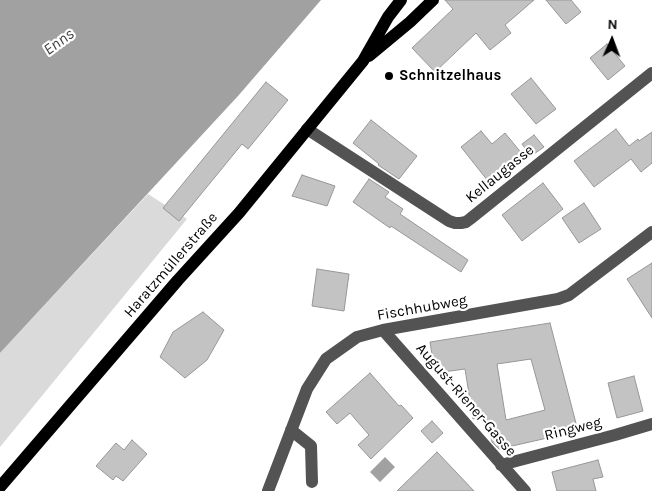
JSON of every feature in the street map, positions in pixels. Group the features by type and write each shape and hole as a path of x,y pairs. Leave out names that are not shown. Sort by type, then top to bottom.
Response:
{"main road":[{"name":"Haratzmüllerstraße","path":"0,487 178,280 239,213 363,61 388,17 401,0"},
{"name":"Haratzmüllerstraße","path":"363,61 433,0"}],"street":[{"name":"Kellaugasse","path":"307,129 449,221 460,223 470,220 652,73"},
{"name":"Fischhubweg","path":"268,491 307,390 326,360 357,337 383,330 558,299 569,295 652,232"},
{"name":"August-Riener-Gasse","path":"383,330 526,491"},
{"name":"Ringweg","path":"501,465 652,424"},
{"path":"291,430 311,446 312,482"}],"shaded area":[{"path":"148,194 187,219 0,447 0,353"}],"water":[{"name":"Enns","path":"0,0 321,0 238,96 0,353"},
{"path":"385,457 395,467 380,482 370,472"}],"building":[{"path":"445,0 534,0 505,25 511,33 490,50 476,33 435,72 412,48 453,9"},
{"path":"546,0 571,0 581,12 566,24"},
{"path":"607,44 625,66 608,80 590,58"},
{"path":"531,78 556,109 536,124 511,94"},
{"path":"266,82 288,100 248,149 242,144 179,221 163,208"},
{"path":"371,120 417,156 399,179 378,165 353,143"},
{"path":"616,129 629,146 652,132 652,163 641,172 631,159 594,187 574,161"},
{"path":"481,131 492,144 505,133 523,155 488,181 461,147"},
{"path":"534,135 544,147 531,156 522,144"},
{"path":"302,175 335,186 327,206 292,196"},
{"path":"369,179 389,192 385,197 403,209 400,214 468,260 461,272 391,226 390,228 353,202"},
{"path":"543,183 563,209 522,241 502,215"},
{"path":"584,203 601,229 579,243 562,218"},
{"path":"652,263 652,318 627,279"},
{"path":"317,269 349,274 344,311 312,306"},
{"path":"203,312 224,330 207,360 185,378 160,357 173,332"},
{"path":"550,323 578,431 499,449 492,442 486,417 473,419 465,369 435,373 430,342","holes":["531,359 545,410 506,420 497,364"]},
{"path":"370,373 399,406 401,405 413,418 371,459 358,445 369,435 350,413 337,424 326,412"},
{"path":"634,376 643,411 617,418 608,383"},
{"path":"432,421 443,433 432,443 421,431"},
{"path":"132,440 147,454 123,481 116,476 113,480 96,466 116,443 124,450"},
{"path":"437,452 474,491 397,491"},
{"path":"598,460 603,477 593,479 596,491 557,491 552,472"}],"place":[{"name":"Schnitzelhaus","path":"389,76"}]}
